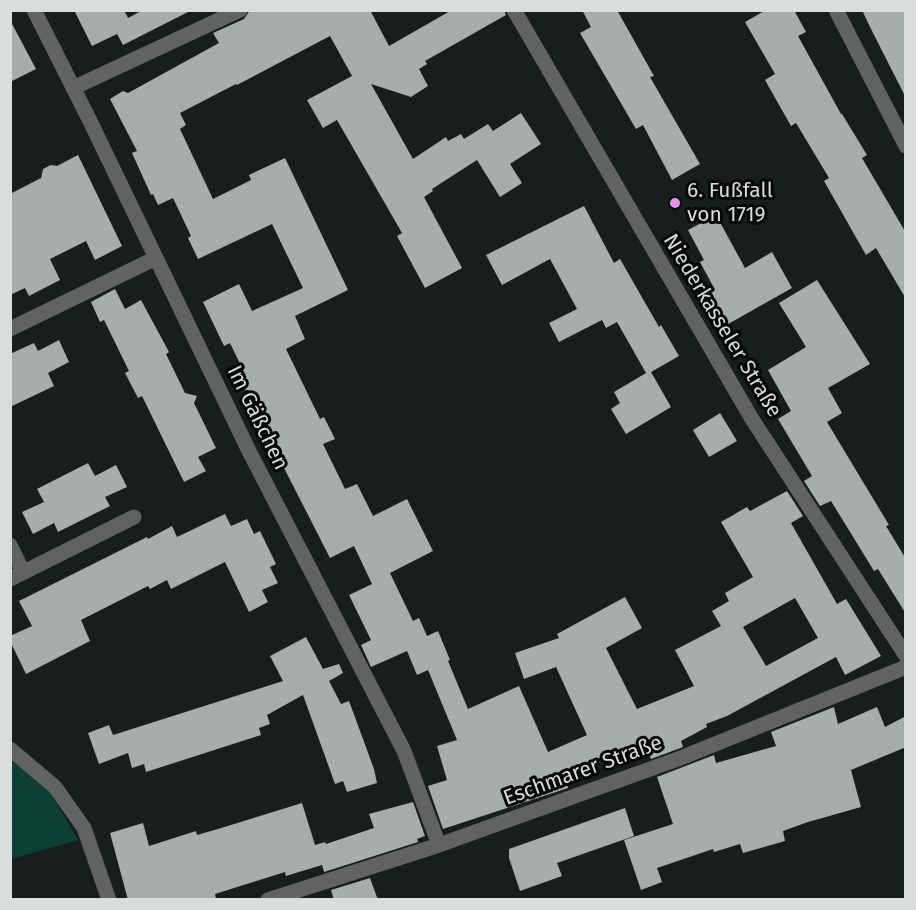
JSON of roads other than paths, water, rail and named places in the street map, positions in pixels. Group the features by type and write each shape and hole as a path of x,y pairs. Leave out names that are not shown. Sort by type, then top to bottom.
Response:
{"street":[{"name":"Im Gäßchen","path":"34,10 249,451 404,751 439,845"},
{"path":"73,88 240,10"},
{"name":"Niederkasseler Straße","path":"514,10 752,419 906,656"},
{"path":"836,10 906,146"},
{"path":"10,329 156,258"},
{"path":"10,545 17,575 134,517"},
{"name":"Eschmarer Straße","path":"268,900 439,845 678,759 906,667"},
{"path":"10,749 55,787 84,828 109,900"}],"place":[{"name":"6. Fußfall von 1719","path":"675,203"}]}
